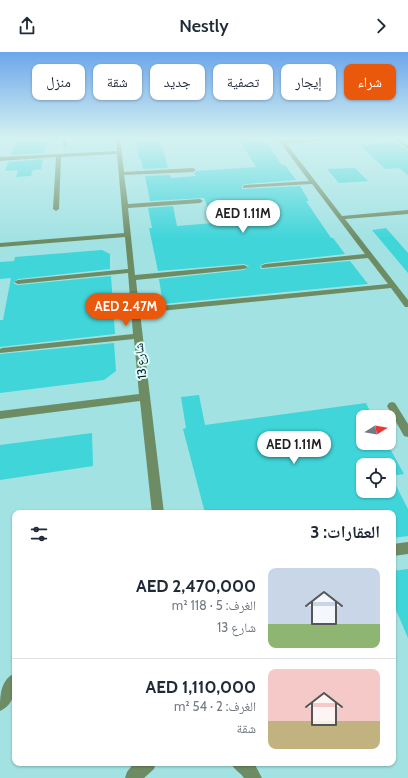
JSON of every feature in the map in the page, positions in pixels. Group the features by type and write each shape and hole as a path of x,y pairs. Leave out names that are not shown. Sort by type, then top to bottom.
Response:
{"street":[{"path":"56,209 58,172"},
{"path":"121,174 159,172"},
{"path":"306,172 408,306"},
{"name":"شارع 13","path":"121,174 137,336 158,510"},
{"path":"244,187 314,182"},
{"path":"124,206 200,201"},
{"path":"341,218 408,212"},
{"path":"0,245 127,235"},
{"path":"265,266 370,256"},
{"path":"18,282 244,267"},
{"path":"135,311 393,286"},
{"path":"2,351 137,336"},
{"path":"0,415 144,397"},
{"path":"392,406 408,433"},
{"path":"396,550 408,548"},
{"path":"0,703 12,685"}],"building":[{"path":"17,172 32,172 31,176 16,177"},
{"path":"290,172 296,180 245,184 242,186 242,189 300,186 309,201 306,201 331,238 333,238 345,254 265,263 260,266 261,269 350,261 368,284 163,304 159,279 244,270 249,266 244,264 158,271 149,228 152,228 148,208 173,206 177,226 214,223 204,198 150,201 145,176 170,175 171,178 196,176 194,173"},
{"path":"329,172 359,172 368,181 339,183"},
{"path":"386,228 408,253 408,273 372,230"},
{"path":"102,250 110,254 110,269 18,279 13,283 18,285 111,276 115,334 0,347 0,320 3,320 11,278 0,279 0,262 14,261 15,257"},
{"path":"114,343 116,371 104,380 0,393 0,354"},
{"path":"199,395 205,425 366,403 370,410 356,410 356,450 391,450 395,458 356,458 356,498 396,498 396,486 408,509 408,536 396,538 396,510 204,510 183,429 186,428 181,397"},
{"path":"92,433 93,466 0,480 0,445"},
{"path":"396,459 404,474 396,475"},
{"path":"408,569 408,638 396,610 396,571"}]}
